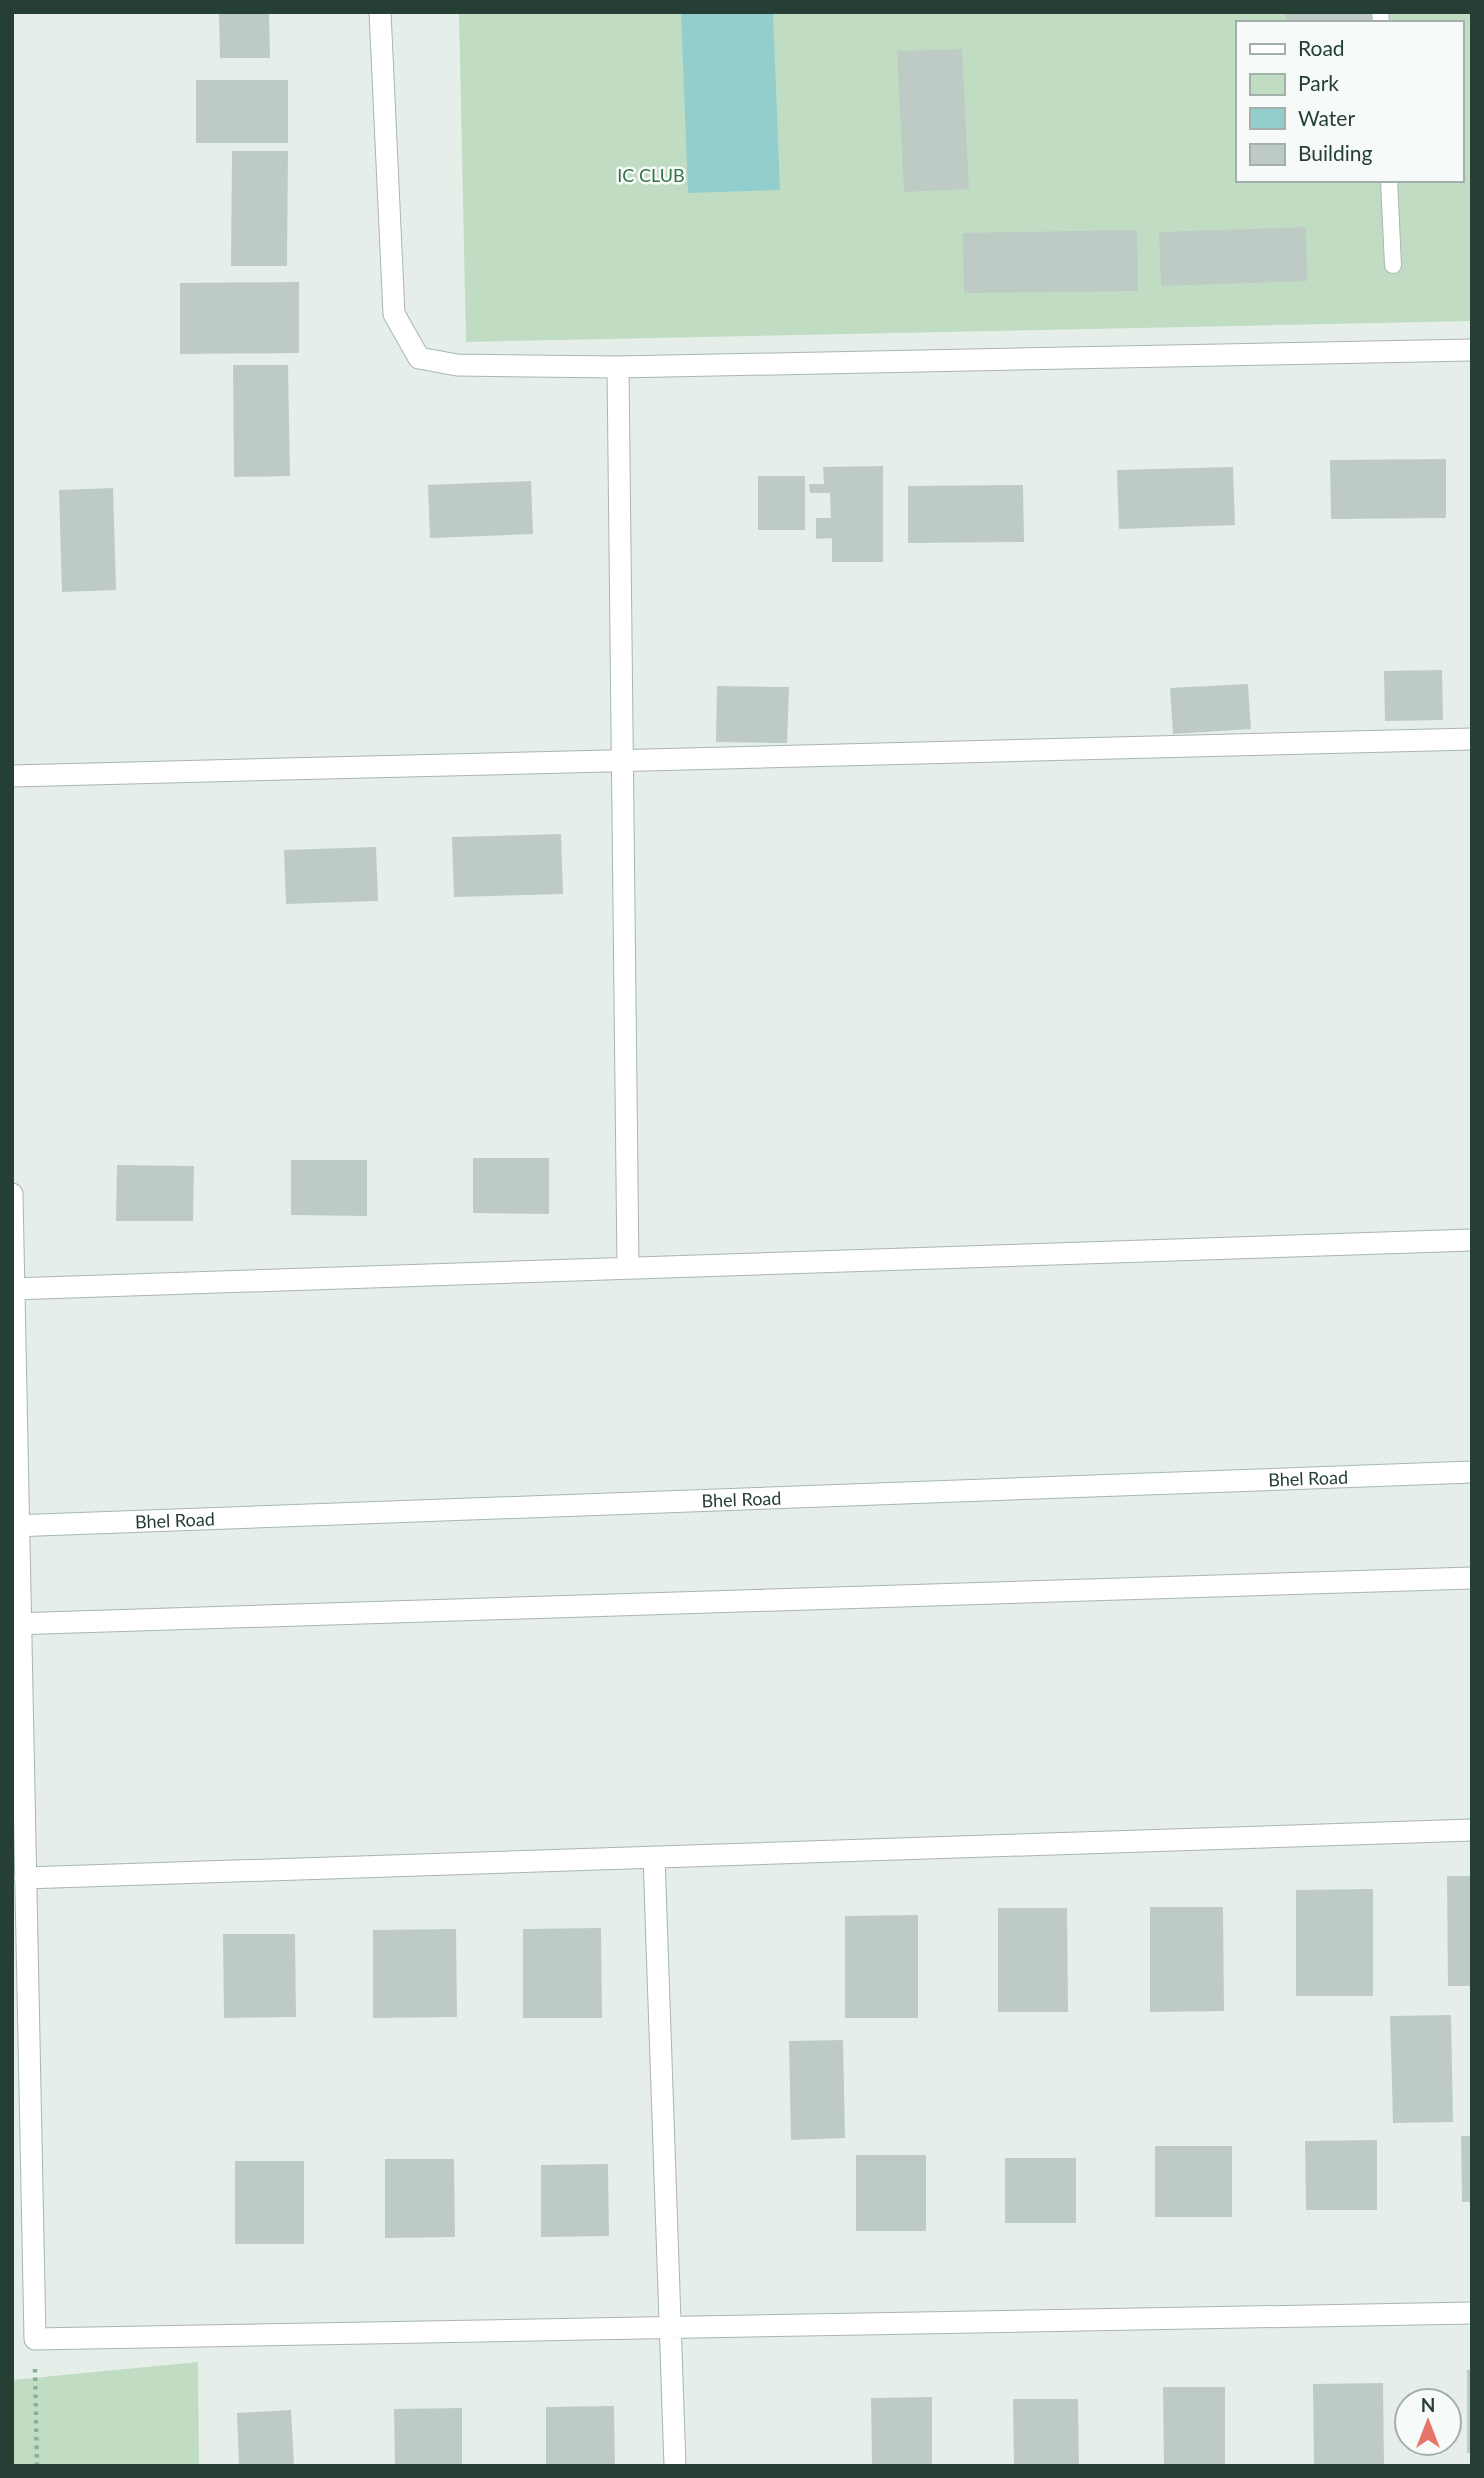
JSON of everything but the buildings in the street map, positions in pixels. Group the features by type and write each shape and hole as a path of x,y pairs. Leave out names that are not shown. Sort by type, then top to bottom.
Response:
{"street":[{"path":"380,12 394,314 419,358 457,365 618,367 1472,350"},
{"path":"618,367 628,1268"},
{"path":"12,776 1472,739"},
{"path":"12,1194 15,1526 35,2339 1472,2313"},
{"path":"14,1289 1472,1240"},
{"name":"Bhel Road","path":"15,1526 1472,1472"},
{"path":"17,1624 1472,1578"},
{"path":"25,1878 1472,1830"},
{"path":"654,1857 675,2466"}],"lane":[{"path":"1389,182 1393,265"}],"path":[{"path":"35,2339 37,2466"}],"green space":[{"name":"IC CLUB","path":"459,12 1472,12 1472,321 466,342"},
{"path":"198,2362 199,2466 12,2466 12,2380"}],"water":[{"path":"681,12 773,12 780,190 688,193"}]}
